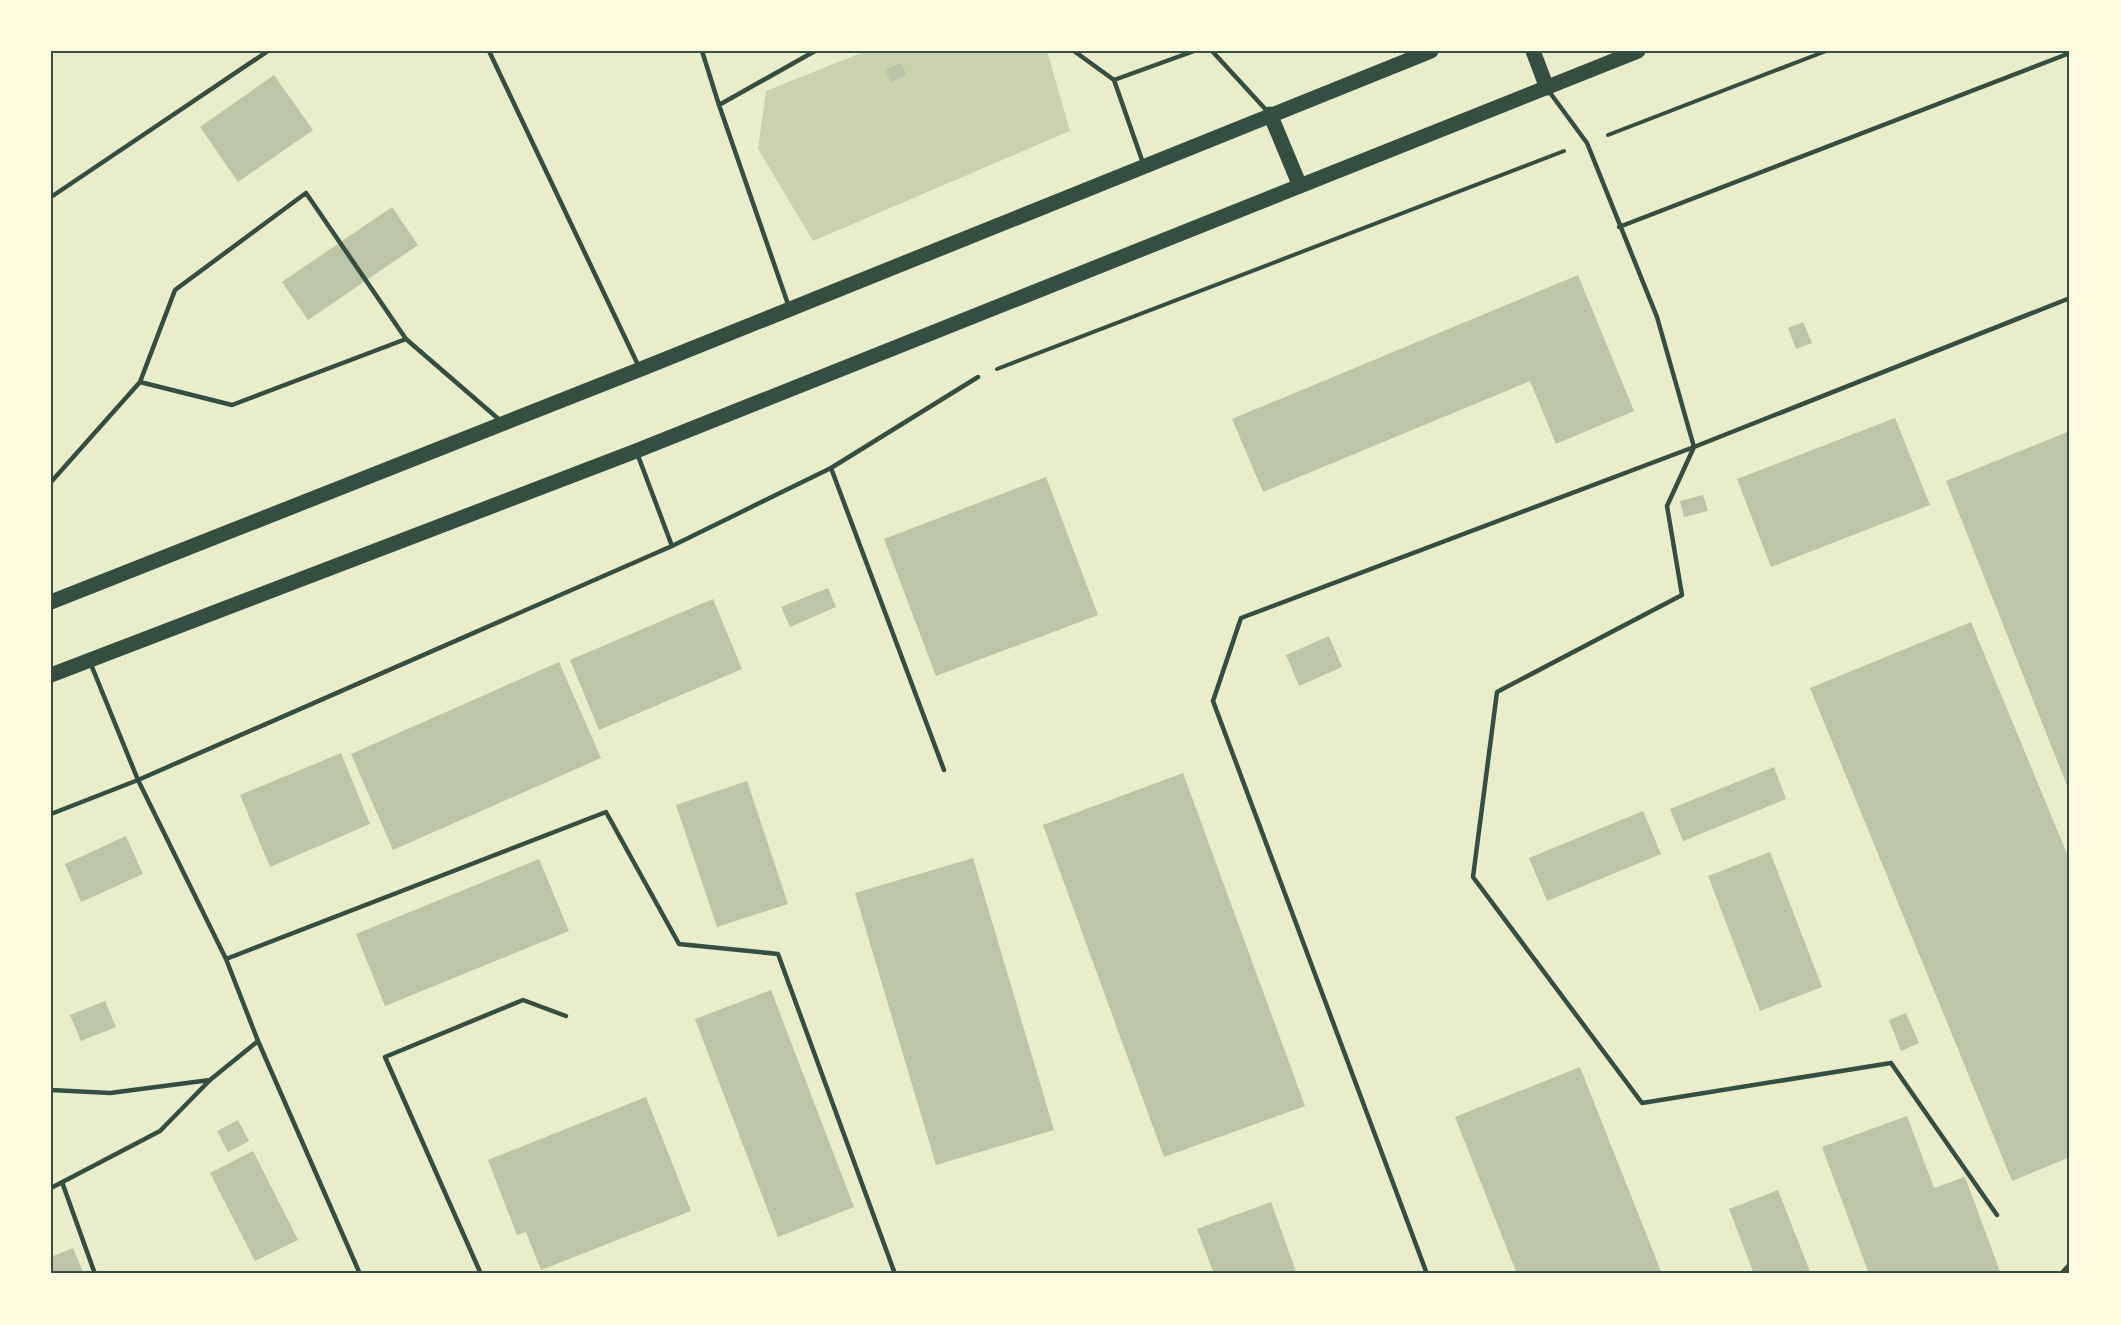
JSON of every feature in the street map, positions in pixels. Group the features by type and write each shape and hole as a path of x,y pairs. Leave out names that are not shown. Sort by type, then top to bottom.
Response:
{"main road":[{"path":"51,602 640,369 1431,51"},
{"path":"1533,51 1547,88"},
{"path":"51,675 636,451 1638,51"},
{"path":"1270,114 1300,186"}],"lane":[{"path":"51,197 268,51"},
{"path":"489,51 640,369"},
{"path":"702,51 789,308"},
{"path":"719,105 815,51"},
{"path":"1074,51 1114,80 1144,165"},
{"path":"1114,80 1194,51"},
{"path":"1212,51 1270,114"},
{"path":"1619,227 2070,53"},
{"path":"1547,88 1587,143 1657,317 1694,447 1667,506 1682,595 1497,693 1473,877 1642,1103 1891,1063 1997,1215"},
{"path":"51,482 140,382 175,290 306,193 406,339 504,423"},
{"path":"1427,1274 1214,701 1241,618 1694,447 2070,298"},
{"path":"140,382 232,405 406,339"},
{"path":"51,814 138,780 672,546 831,468 978,377"},
{"path":"636,451 672,546"},
{"path":"831,468 944,770"},
{"path":"89,660 138,780 226,960 258,1041 359,1272 350,1274"},
{"path":"226,960 606,812 679,944 778,954 895,1274"},
{"path":"481,1274 385,1057 523,1000 566,1016"},
{"path":"51,1188 160,1131 210,1080 258,1041"},
{"path":"51,1090 110,1093 210,1080"},
{"path":"62,1182 95,1274"},
{"path":"2061,1274 2070,1264"}],"path":[{"path":"978,377 1826,51"}],"green space":[{"path":"866,51 1047,51 1070,131 813,241 758,149 766,91"}],"building":[{"path":"901,63 907,75 891,82 885,70"},
{"path":"274,75 313,130 238,182 200,127"},
{"path":"392,207 418,245 308,320 282,282"},
{"path":"1578,275 1634,411 1556,444 1530,381 1263,492 1232,419"},
{"path":"1803,322 1812,343 1796,349 1788,328"},
{"path":"1895,418 1930,505 1771,567 1737,479"},
{"path":"2070,431 2070,793 1946,481"},
{"path":"1046,477 1098,615 936,676 884,539"},
{"path":"1703,495 1708,511 1684,517 1680,501"},
{"path":"828,588 836,607 790,627 781,607"},
{"path":"713,599 742,669 599,730 570,660"},
{"path":"1971,622 2070,861 2070,1157 2012,1181 1810,688"},
{"path":"1329,636 1342,667 1299,686 1286,655"},
{"path":"559,662 601,758 393,850 351,754"},
{"path":"341,753 370,824 270,867 240,795"},
{"path":"1774,767 1786,799 1683,841 1670,809"},
{"path":"1183,773 1305,1106 1164,1157 1043,825"},
{"path":"747,781 788,904 717,927 676,805"},
{"path":"1643,811 1661,854 1547,901 1529,858"},
{"path":"126,836 143,874 81,902 65,864"},
{"path":"1770,852 1822,987 1760,1011 1708,876"},
{"path":"973,858 1054,1130 936,1165 855,893"},
{"path":"539,859 569,931 385,1006 356,934"},
{"path":"771,990 854,1207 778,1237 695,1019"},
{"path":"105,1001 116,1027 81,1041 70,1015"},
{"path":"1906,1013 1919,1043 1901,1051 1889,1020"},
{"path":"1580,1067 1662,1274 1517,1274 1455,1117"},
{"path":"646,1097 691,1211 541,1270 526,1232 517,1235 488,1160"},
{"path":"1907,1116 1934,1188 1965,1177 2001,1274 1869,1274 1822,1147"},
{"path":"238,1120 249,1141 228,1152 217,1131"},
{"path":"253,1151 298,1240 255,1261 210,1173"},
{"path":"1778,1190 1811,1274 1754,1274 1729,1209"},
{"path":"1271,1202 1297,1274 1214,1274 1197,1229"},
{"path":"73,1248 84,1274 51,1274 51,1257"}]}
